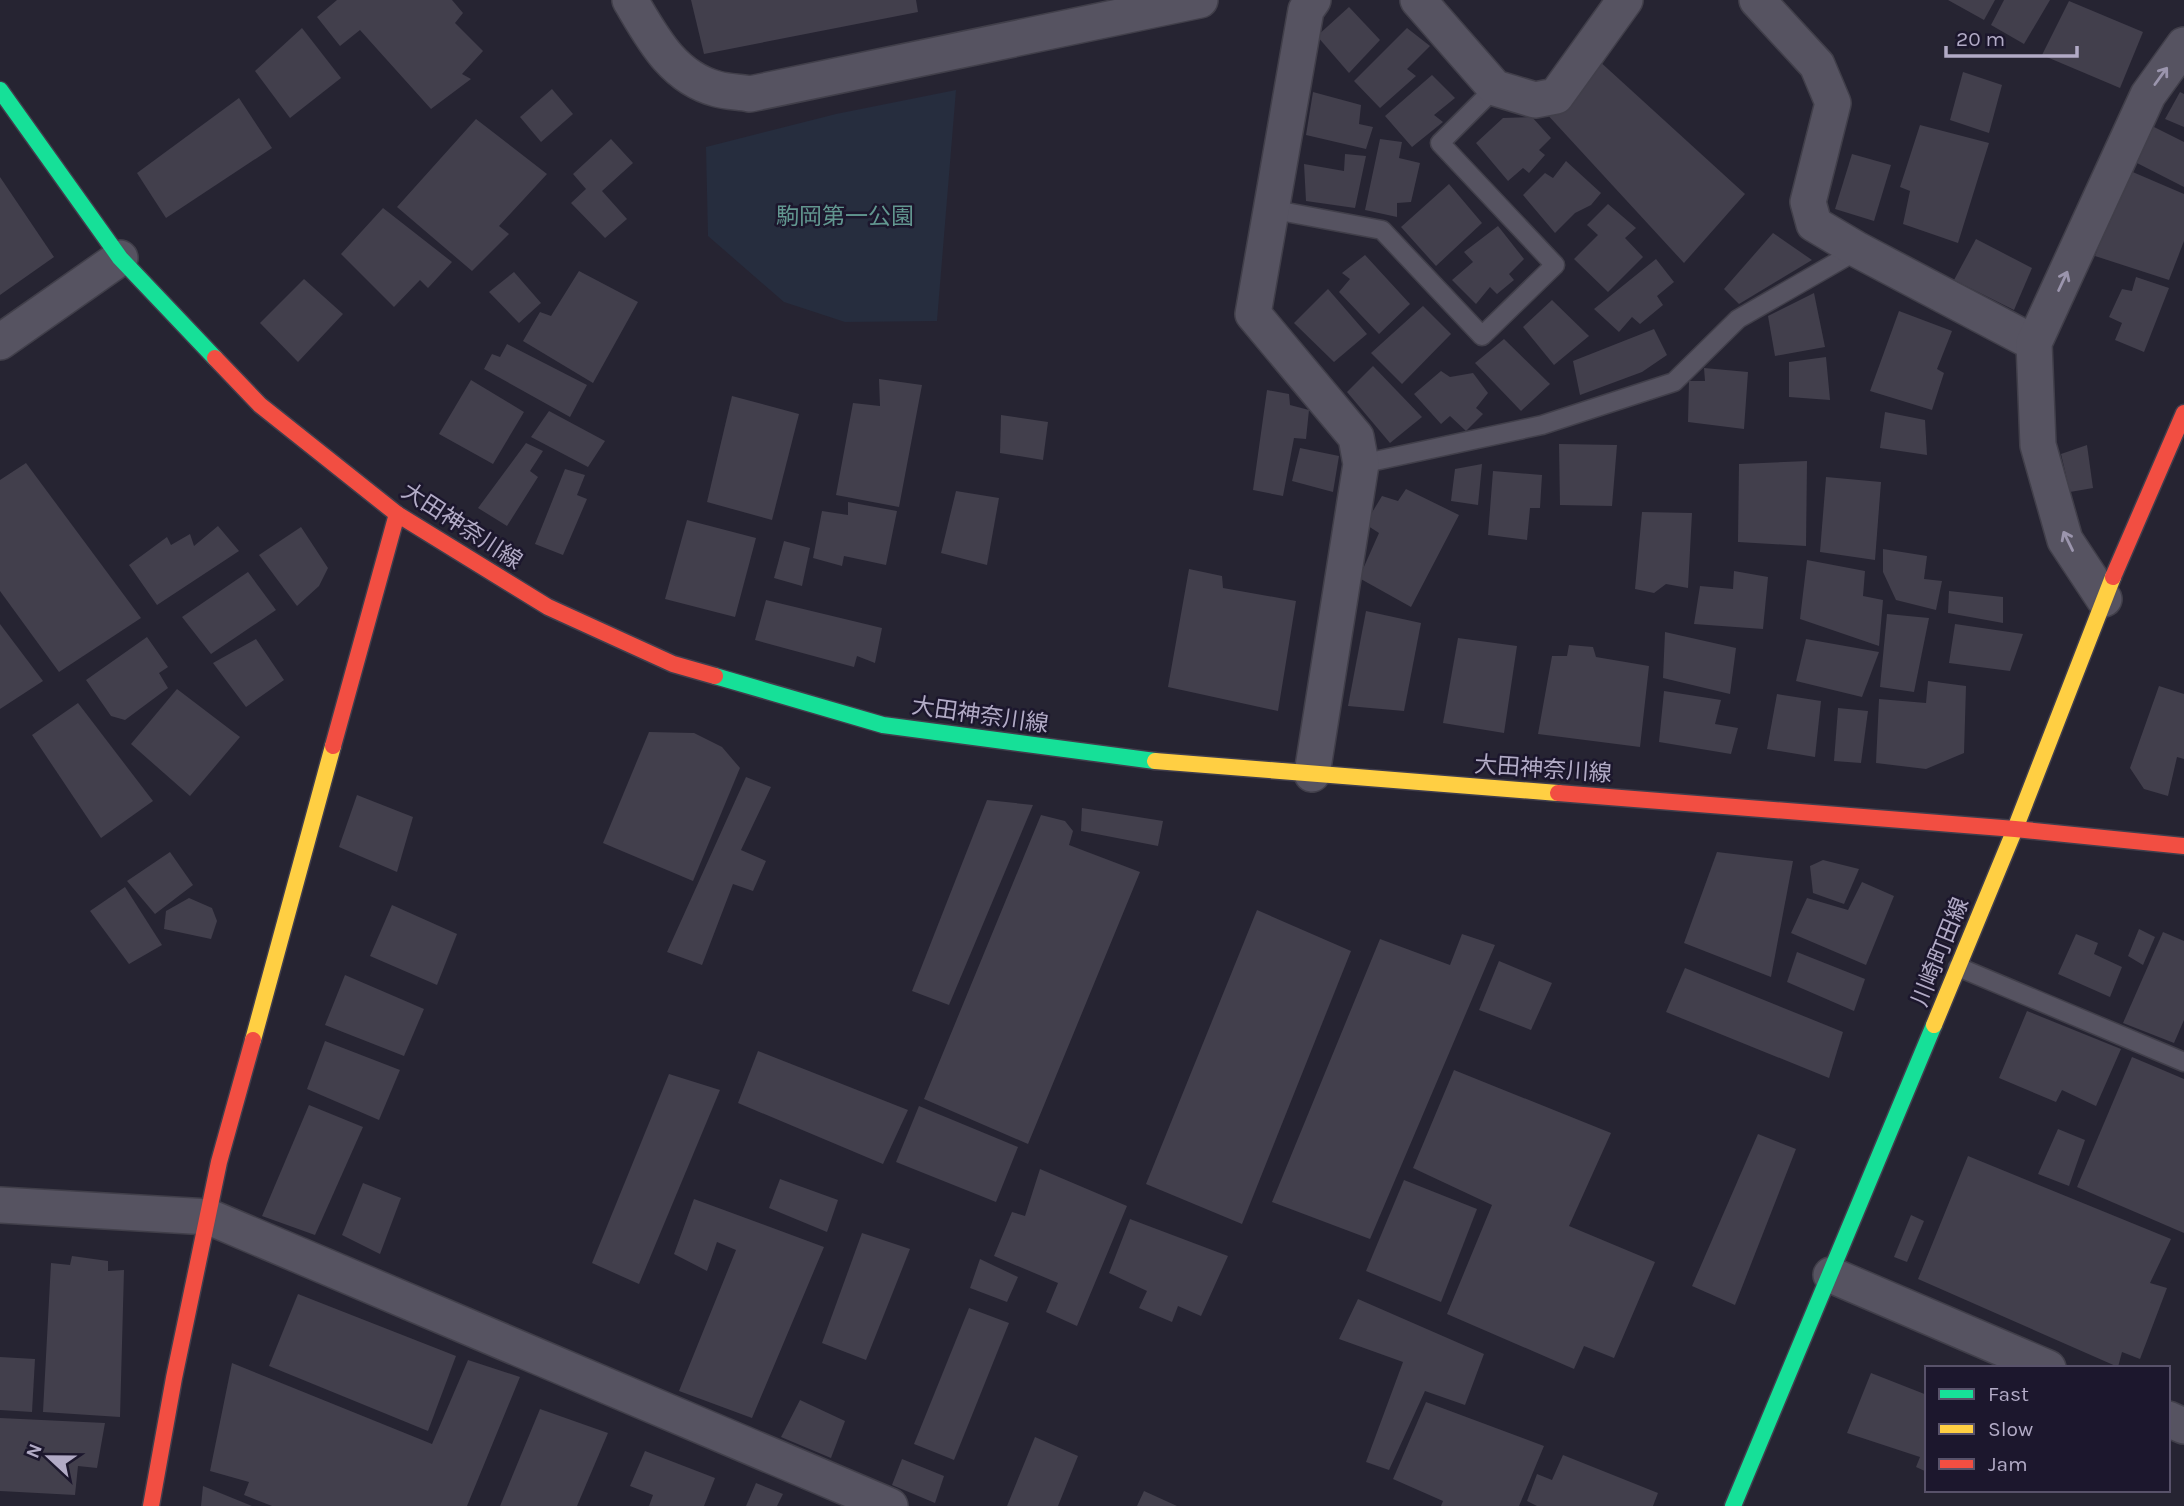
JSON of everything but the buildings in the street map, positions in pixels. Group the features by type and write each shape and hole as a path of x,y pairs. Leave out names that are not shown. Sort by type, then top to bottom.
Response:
{"main road":[{"name":"大田神奈川線","path":"0,90 120,258 260,405 397,514 548,607 673,664 883,725 1168,763 2015,829 2184,846"},
{"name":"川崎町田線","path":"1733,1506 2015,829 2104,599 2184,413"},
{"path":"151,1506 174,1378 219,1162 397,514"}],"street":[{"path":"630,0 660,51 670,61 696,81 718,89 750,94 1200,0"},
{"path":"1312,774 1361,464 1356,436 1253,314 1306,10 1313,0"},
{"path":"1418,0 1495,88 1535,100 1556,96 1625,0"},
{"path":"1757,0 1817,65 1833,103 1808,202 1814,224 2034,343"},
{"path":"2104,599 2065,540 2038,445 2034,343 2148,95 2184,45"},
{"path":"0,342 120,258"},
{"path":"0,1205 209,1217 890,1506"},
{"path":"1831,1275 2043,1366"}],"lane":[{"path":"1270,209 1382,230 1482,336 1555,265 1440,143 1495,88"},
{"path":"1361,464 1542,425 1674,382 1738,319 1858,250"},
{"path":"1958,967 2184,1062"}],"green space":[{"name":"駒岡第一公園","path":"956,90 937,321 845,322 784,302 708,236 706,147 836,114"}],"traffic: fast":[{"path":"0,90 120,258 215,358"},
{"path":"715,676 883,725 1155,761"},
{"path":"1733,1506 1934,1025"}],"traffic: slow":[{"path":"1934,1025 2015,829 2113,577"},
{"path":"253,1040 333,746"},
{"path":"1155,761 1558,793"}],"traffic: jam":[{"path":"215,358 260,405 397,514 548,607 673,664 715,676"},
{"path":"2113,577 2184,413"},
{"path":"333,746 397,514"},
{"path":"1558,793 2015,829 2184,846"},
{"path":"151,1506 174,1378 219,1162 253,1040"}]}
